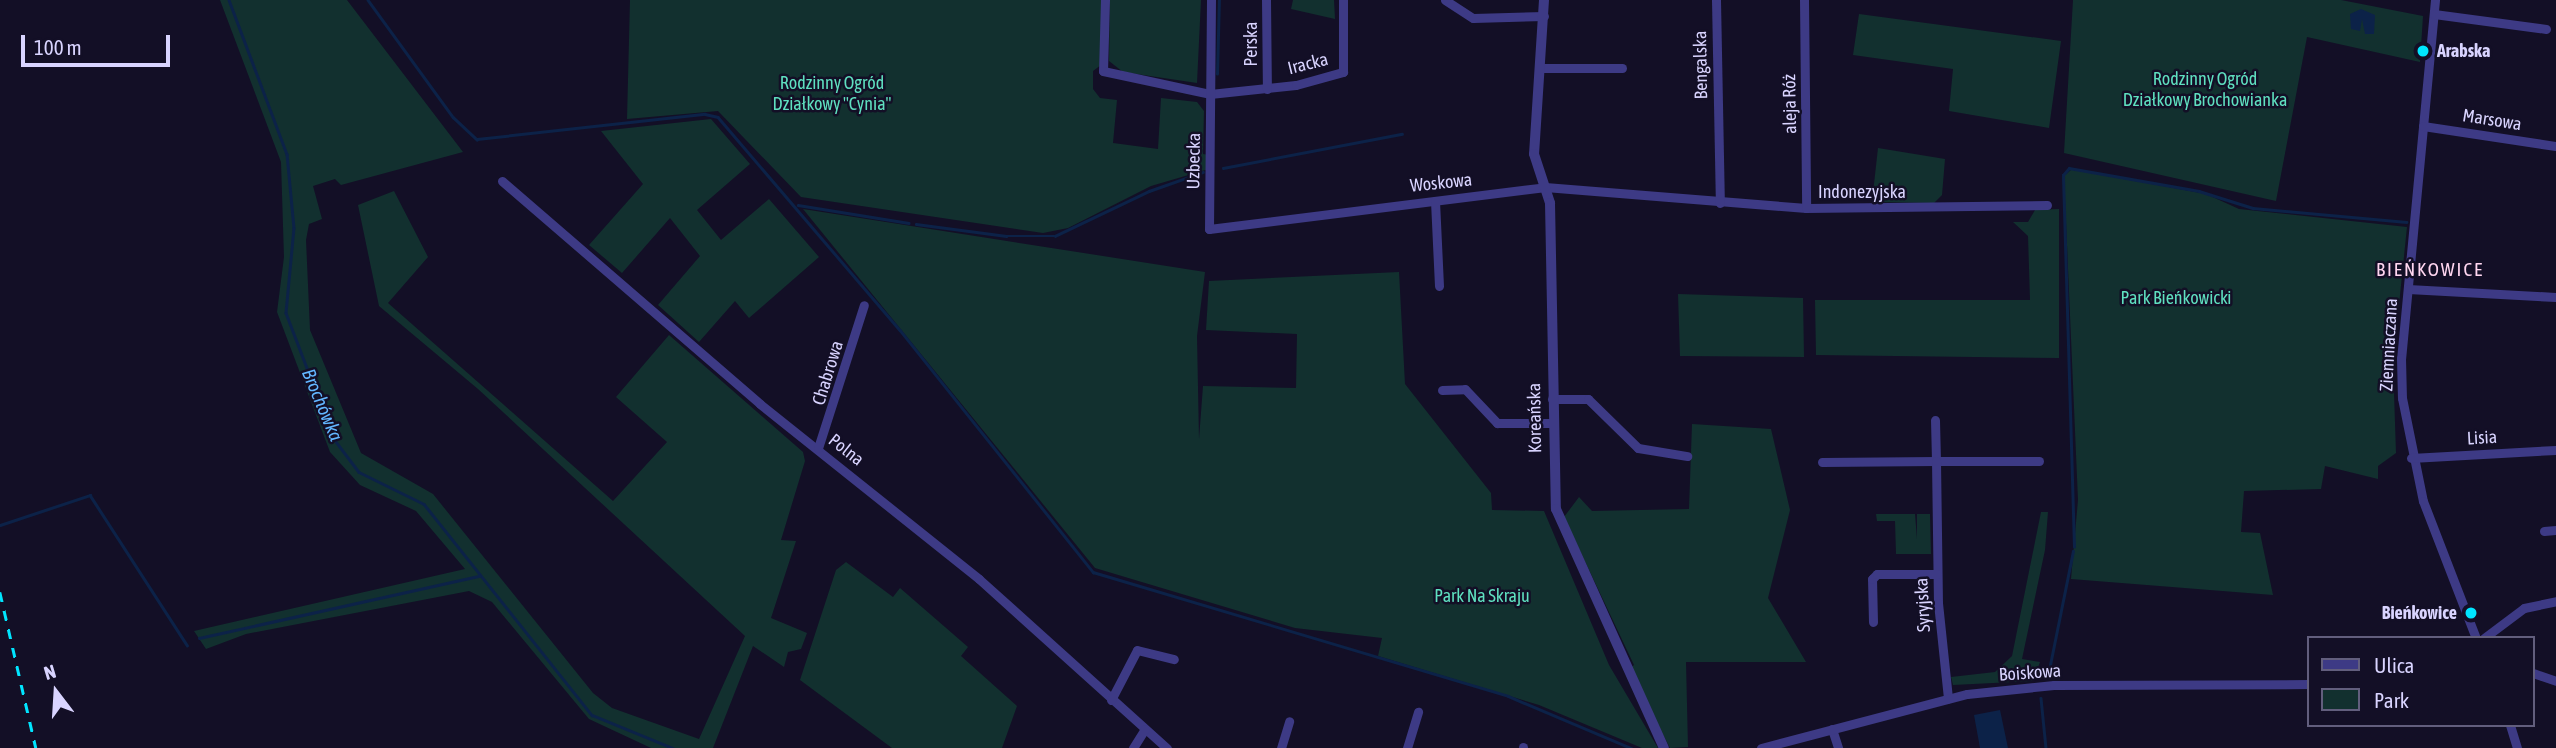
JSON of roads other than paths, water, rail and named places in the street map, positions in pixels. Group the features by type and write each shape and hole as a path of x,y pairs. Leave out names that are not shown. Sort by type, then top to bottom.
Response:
{"street":[{"name":"Iracka","path":"1105,0 1103,71 1210,94 1267,89 1343,72 1343,0"},
{"name":"Uzbecka","path":"1209,229 1211,0"},
{"name":"Perska","path":"1266,0 1267,89"},
{"path":"1445,0 1473,18 1544,16"},
{"name":"Koreańska","path":"1544,0 1543,68 1534,154 1550,203 1552,423 1556,509 1664,748"},
{"name":"Bengalska","path":"1716,0 1720,203"},
{"name":"aleja Róż","path":"1804,0 1806,208"},
{"name":"Ziemniaczana","path":"2435,0 2401,374 2411,458 2475,636"},
{"path":"2434,15 2546,29"},
{"path":"1543,68 1622,68"},
{"name":"Marsowa","path":"2423,126 2556,146"},
{"name":"Polna","path":"502,181 818,448 979,579 1167,748"},
{"name":"Woskowa","path":"1209,229 1545,187 1677,200"},
{"name":"Indonezyjska","path":"1677,200 1806,208 2047,205"},
{"path":"1435,201 1439,286"},
{"path":"2408,289 2556,297"},
{"name":"Chabrowa","path":"818,448 863,305"},
{"path":"1442,390 1465,389 1497,424 1552,423"},
{"path":"1552,399 1588,399 1638,447 1687,456"},
{"name":"Syryjska","path":"1935,420 1937,575 1948,698"},
{"name":"Lisia","path":"2411,458 2556,450"},
{"path":"1822,462 2039,461"},
{"path":"2544,531 2556,530"},
{"path":"1873,622 1877,574 1937,575"},
{"path":"2487,636 2525,608 2556,601"},
{"path":"1111,700 1138,650 1174,659"},
{"path":"2535,674 2556,681"},
{"name":"Boiskowa","path":"1761,748 1948,698 2054,685 2308,684"},
{"path":"1407,748 1418,712"},
{"path":"1281,748 1289,721"},
{"path":"2511,727 2516,748"},
{"path":"1133,748 1145,729"},
{"path":"1827,730 1838,748"}],"water":[{"path":"2361,9 2375,15 2374,34 2365,34 2362,19 2360,31 2351,29 2350,14"},
{"path":"2000,710 2008,748 1980,748 1974,715"}],"waterway":[{"name":"Brochówka","path":"229,0 287,154 294,228 286,313 334,439 359,472 424,504 592,715 673,748"},
{"path":"368,0 453,117 477,139 705,114 718,117 900,330 1093,572 1508,696 1631,748"},
{"path":"1217,74 1219,0"},
{"path":"1223,168 1402,134"},
{"path":"2074,547 2063,175 2069,168 2199,191 2253,208 2406,222"},
{"path":"916,224 1006,236 1055,236 1149,191 1203,172"},
{"path":"798,205 909,223"},
{"path":"0,525 90,495 187,645"},
{"path":"2050,665 2073,551"},
{"path":"199,638 479,576"},
{"path":"2041,698 2046,748"}],"railway":[{"path":"0,592 36,748"}],"place":[{"name":"Arabska","path":"2423,51"},
{"name":"Bieńkowice","path":"2471,613"}],"district":[{"name":"BIEŃKOWICE","path":"2430,270"}],"park label":[{"name":"Rodzinny Ogród Działkowy Brochowianka","path":"2205,90"},
{"name":"Rodzinny Ogród Działkowy \"Cynia\"","path":"832,94"},
{"name":"Park Bieńkowicki","path":"2176,298"},
{"name":"Park Na Skraju","path":"1482,596"}]}
